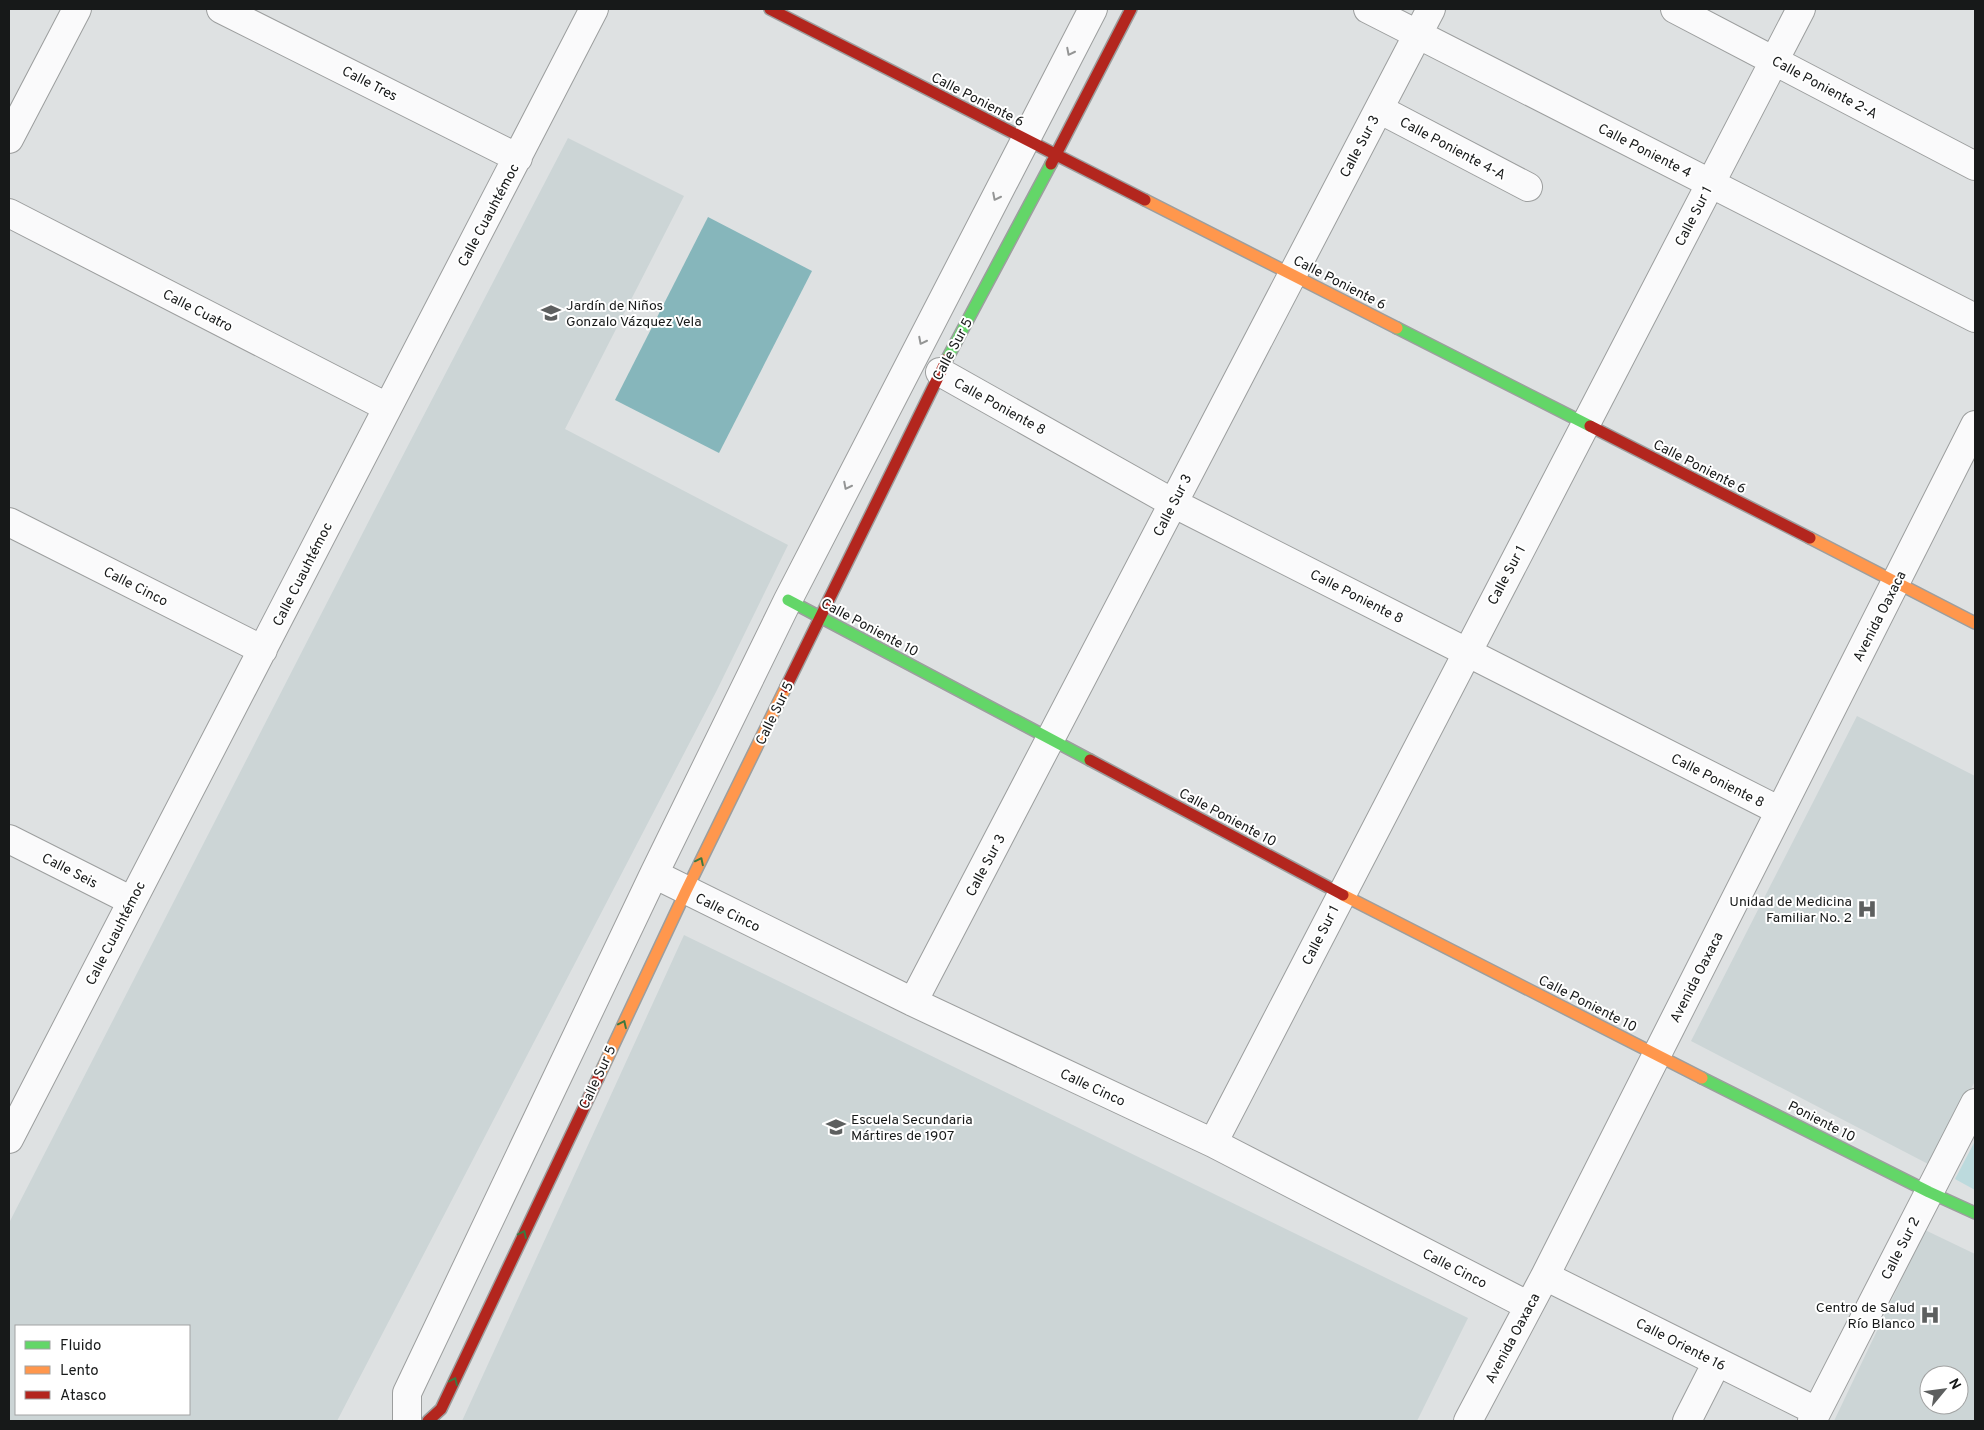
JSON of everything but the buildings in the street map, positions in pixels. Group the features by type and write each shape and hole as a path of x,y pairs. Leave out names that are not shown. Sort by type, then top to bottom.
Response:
{"street":[{"path":"9,139 77,9"},
{"name":"Calle Tres","path":"221,9 518,158"},
{"name":"Calle Cuauhtémoc","path":"9,1139 594,9"},
{"name":"Calle Poniente 6","path":"770,9 1055,156 1292,274 1975,623"},
{"path":"407,1421 407,1393 654,874 788,600 1092,9"},
{"name":"Calle Sur 5","path":"428,1421 441,1409 686,891 940,372 1131,9"},
{"name":"Calle Poniente 4","path":"1368,9 1975,318"},
{"name":"Calle Sur 3","path":"914,1002 1431,9"},
{"name":"Calle Poniente 2-A","path":"1675,9 1975,166"},
{"name":"Calle Sur 1","path":"1213,1143 1801,9"},
{"name":"Calle Poniente 4-A","path":"1379,109 1528,187"},
{"name":"Calle Cuatro","path":"9,213 387,407"},
{"name":"Calle Poniente 8","path":"940,372 1173,503 1780,812"},
{"name":"Avenida Oaxaca","path":"1468,1421 1546,1276 1975,425"},
{"name":"Calle Cinco","path":"9,522 263,650"},
{"name":"Calle Poniente 10","path":"788,600 1342,894 1656,1055"},
{"name":"Calle Seis","path":"9,839 132,901"},
{"name":"Calle Cinco","path":"654,874 914,1002 1213,1143 1530,1306"},
{"name":"Poniente 10","path":"1656,1055 1929,1192 1975,1213"},
{"name":"Calle Sur 2","path":"1814,1416 1975,1103"},
{"name":"Calle Oriente 16","path":"1546,1276 1717,1362 1814,1416"},
{"path":"1687,1421 1717,1362"}],"shaded area":[{"path":"568,138 684,196 565,429 788,545 716,692 337,1421 9,1421 9,1223 374,511"},
{"path":"708,217 812,271 719,453 615,400"},
{"name":"Unidad de Medicina Familiar No. 2","path":"1857,716 1975,776 1975,1081 1932,1166 1691,1041"},
{"name":"Escuela Secundaria Mártires de 1907","path":"684,935 1468,1318 1417,1421 462,1421"},
{"path":"1975,1141 1975,1190 1955,1179"},
{"name":"Centro de Salud Río Blanco","path":"1925,1230 1975,1254 1975,1421 1834,1421"}],"traffic: fast":[{"path":"947,359 1051,164"},
{"path":"1397,328 1590,426"},
{"path":"788,600 1090,760"},
{"path":"1702,1078 1929,1192 1975,1213"}],"traffic: slow":[{"path":"1145,200 1397,328"},
{"path":"1810,538 1975,623"},
{"path":"598,1078 686,891 786,687"},
{"path":"1343,895 1702,1078"}],"traffic: jam":[{"path":"770,9 1145,200"},
{"path":"1051,164 1131,9"},
{"path":"786,687 947,359"},
{"path":"1590,426 1810,538"},
{"path":"1090,760 1343,895"},
{"path":"428,1421 441,1409 598,1078"}],"place":[{"name":"Jardín de Niños Gonzalo Vázquez Vela","path":"551,313"},
{"name":"Unidad de Medicina Familiar No. 2","path":"1867,909"},
{"name":"Escuela Secundaria Mártires de 1907","path":"836,1127"},
{"name":"Centro de Salud Río Blanco","path":"1930,1315"}]}
